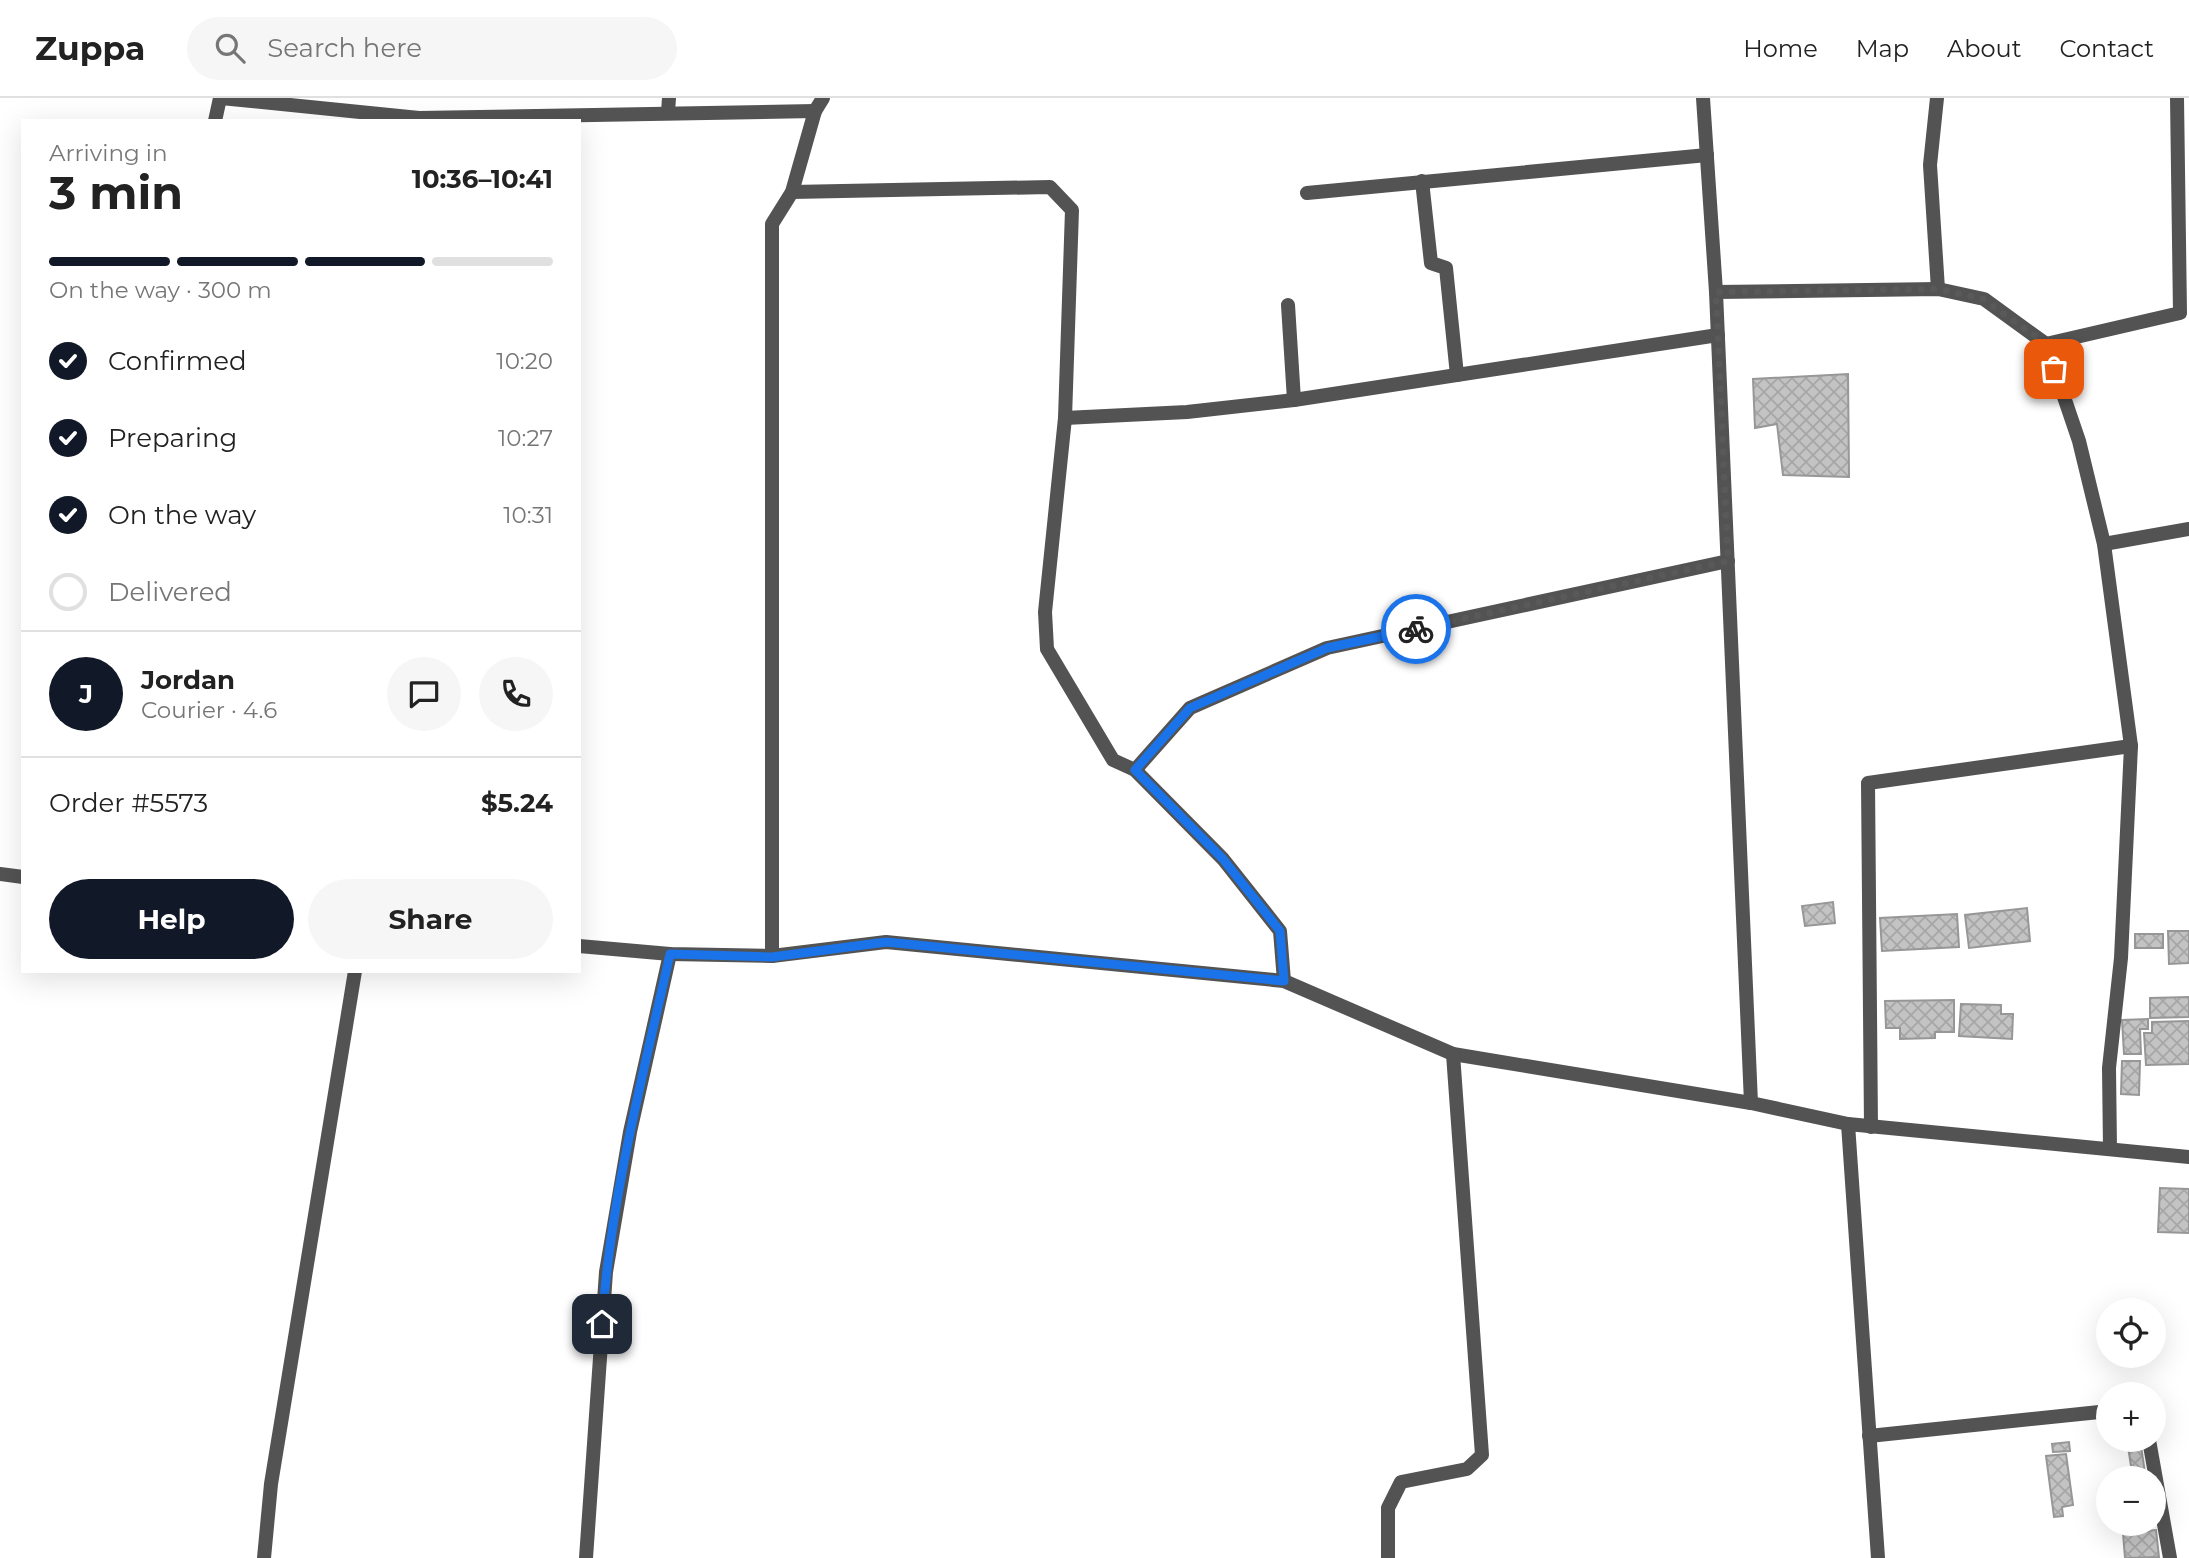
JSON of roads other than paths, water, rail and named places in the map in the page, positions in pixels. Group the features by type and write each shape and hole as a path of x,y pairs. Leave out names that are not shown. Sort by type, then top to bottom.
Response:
{"street":[{"path":"216,119 221,98 419,118 669,105 819,104 792,192 772,224 772,957"},
{"path":"1703,98 1716,292 1751,1103"},
{"path":"1937,98 1930,165 1938,289"},
{"path":"2046,344 2180,313 2177,98"},
{"path":"1307,192 1707,155"},
{"path":"1422,181 1431,263 1446,268 1457,375"},
{"path":"792,192 1050,187 1072,211 1065,418 1045,612 1047,649 1113,760 1135,770 1223,859 1280,931 1284,981"},
{"path":"1716,292 1938,289 1983,299 2046,344 2079,441 2104,544 2131,746 2121,958 2109,1068 2110,1149"},
{"path":"1288,304 1294,400"},
{"path":"1065,418 1187,412 1294,400 1718,335"},
{"path":"2104,544 2189,529"},
{"path":"1135,770 1190,708 1327,648 1728,561"},
{"path":"1871,1127 1868,783 2131,746"},
{"path":"0,874 21,877"},
{"path":"581,946 670,954 772,957 886,942 1284,981 1453,1054 1751,1103 1847,1124 2189,1157"},
{"path":"586,1558 606,1272 630,1132 670,954"},
{"path":"264,1558 271,1484 355,973"},
{"path":"1388,1558 1388,1508 1401,1482 1467,1469 1482,1455 1453,1054"},
{"path":"1847,1124 1878,1558"},
{"path":"1869,1436 2096,1412"},
{"path":"2151,1452 2170,1558"}]}
